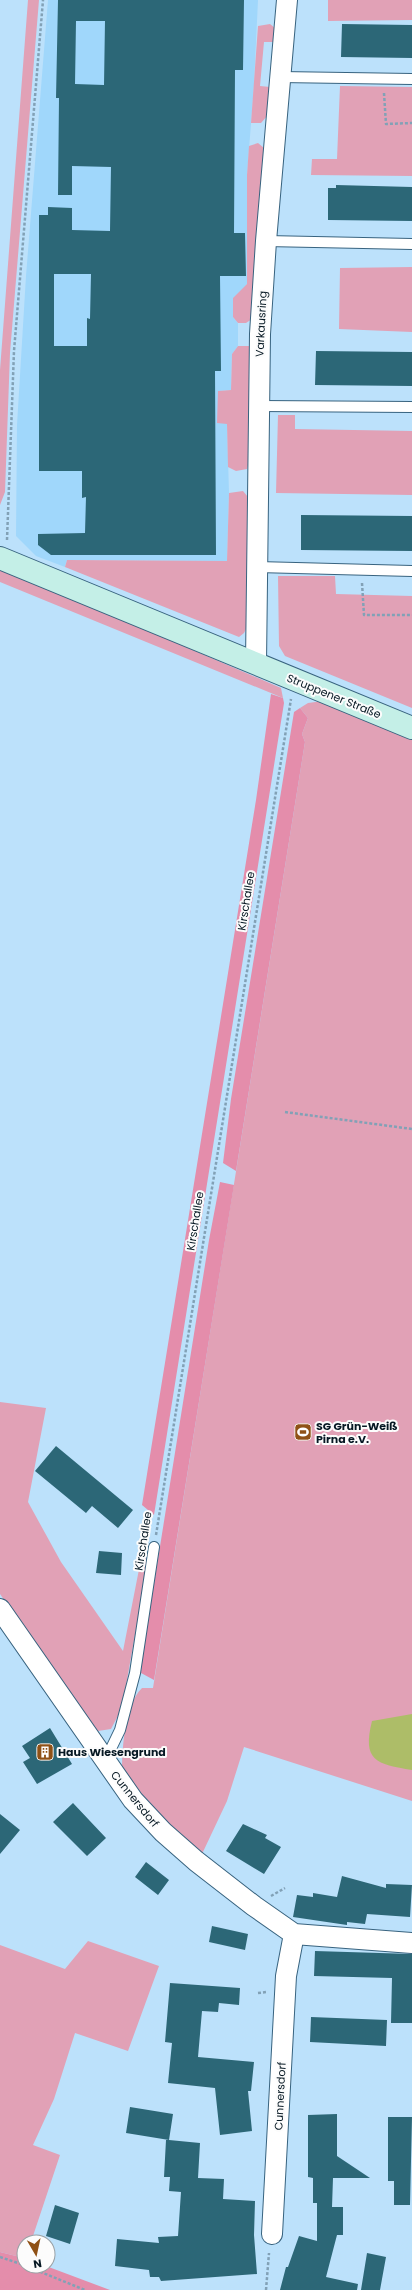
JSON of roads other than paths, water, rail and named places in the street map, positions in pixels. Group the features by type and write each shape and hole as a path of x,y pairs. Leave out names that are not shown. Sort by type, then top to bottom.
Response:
{"main road":[{"name":"Struppener Straße","path":"3,560 412,728"}],"street":[{"name":"Varkausring","path":"256,663 259,406 266,241 287,0"},
{"name":"Cunnersdorf","path":"0,1609 133,1800 163,1832 254,1906 294,1934 286,1976 272,2234"},
{"path":"294,1934 412,1943"}],"lane":[{"path":"280,78 412,79"},
{"path":"266,241 412,244"},
{"path":"259,406 412,407"},
{"path":"257,567 362,571 412,571"},
{"name":"Kirschallee","path":"105,1761 120,1730 135,1673 154,1547"}],"place":[{"name":"SG Grün-Weiß Pirna e.V.","path":"303,1432"},
{"name":"Haus Wiesengrund","path":"45,1752"}]}
